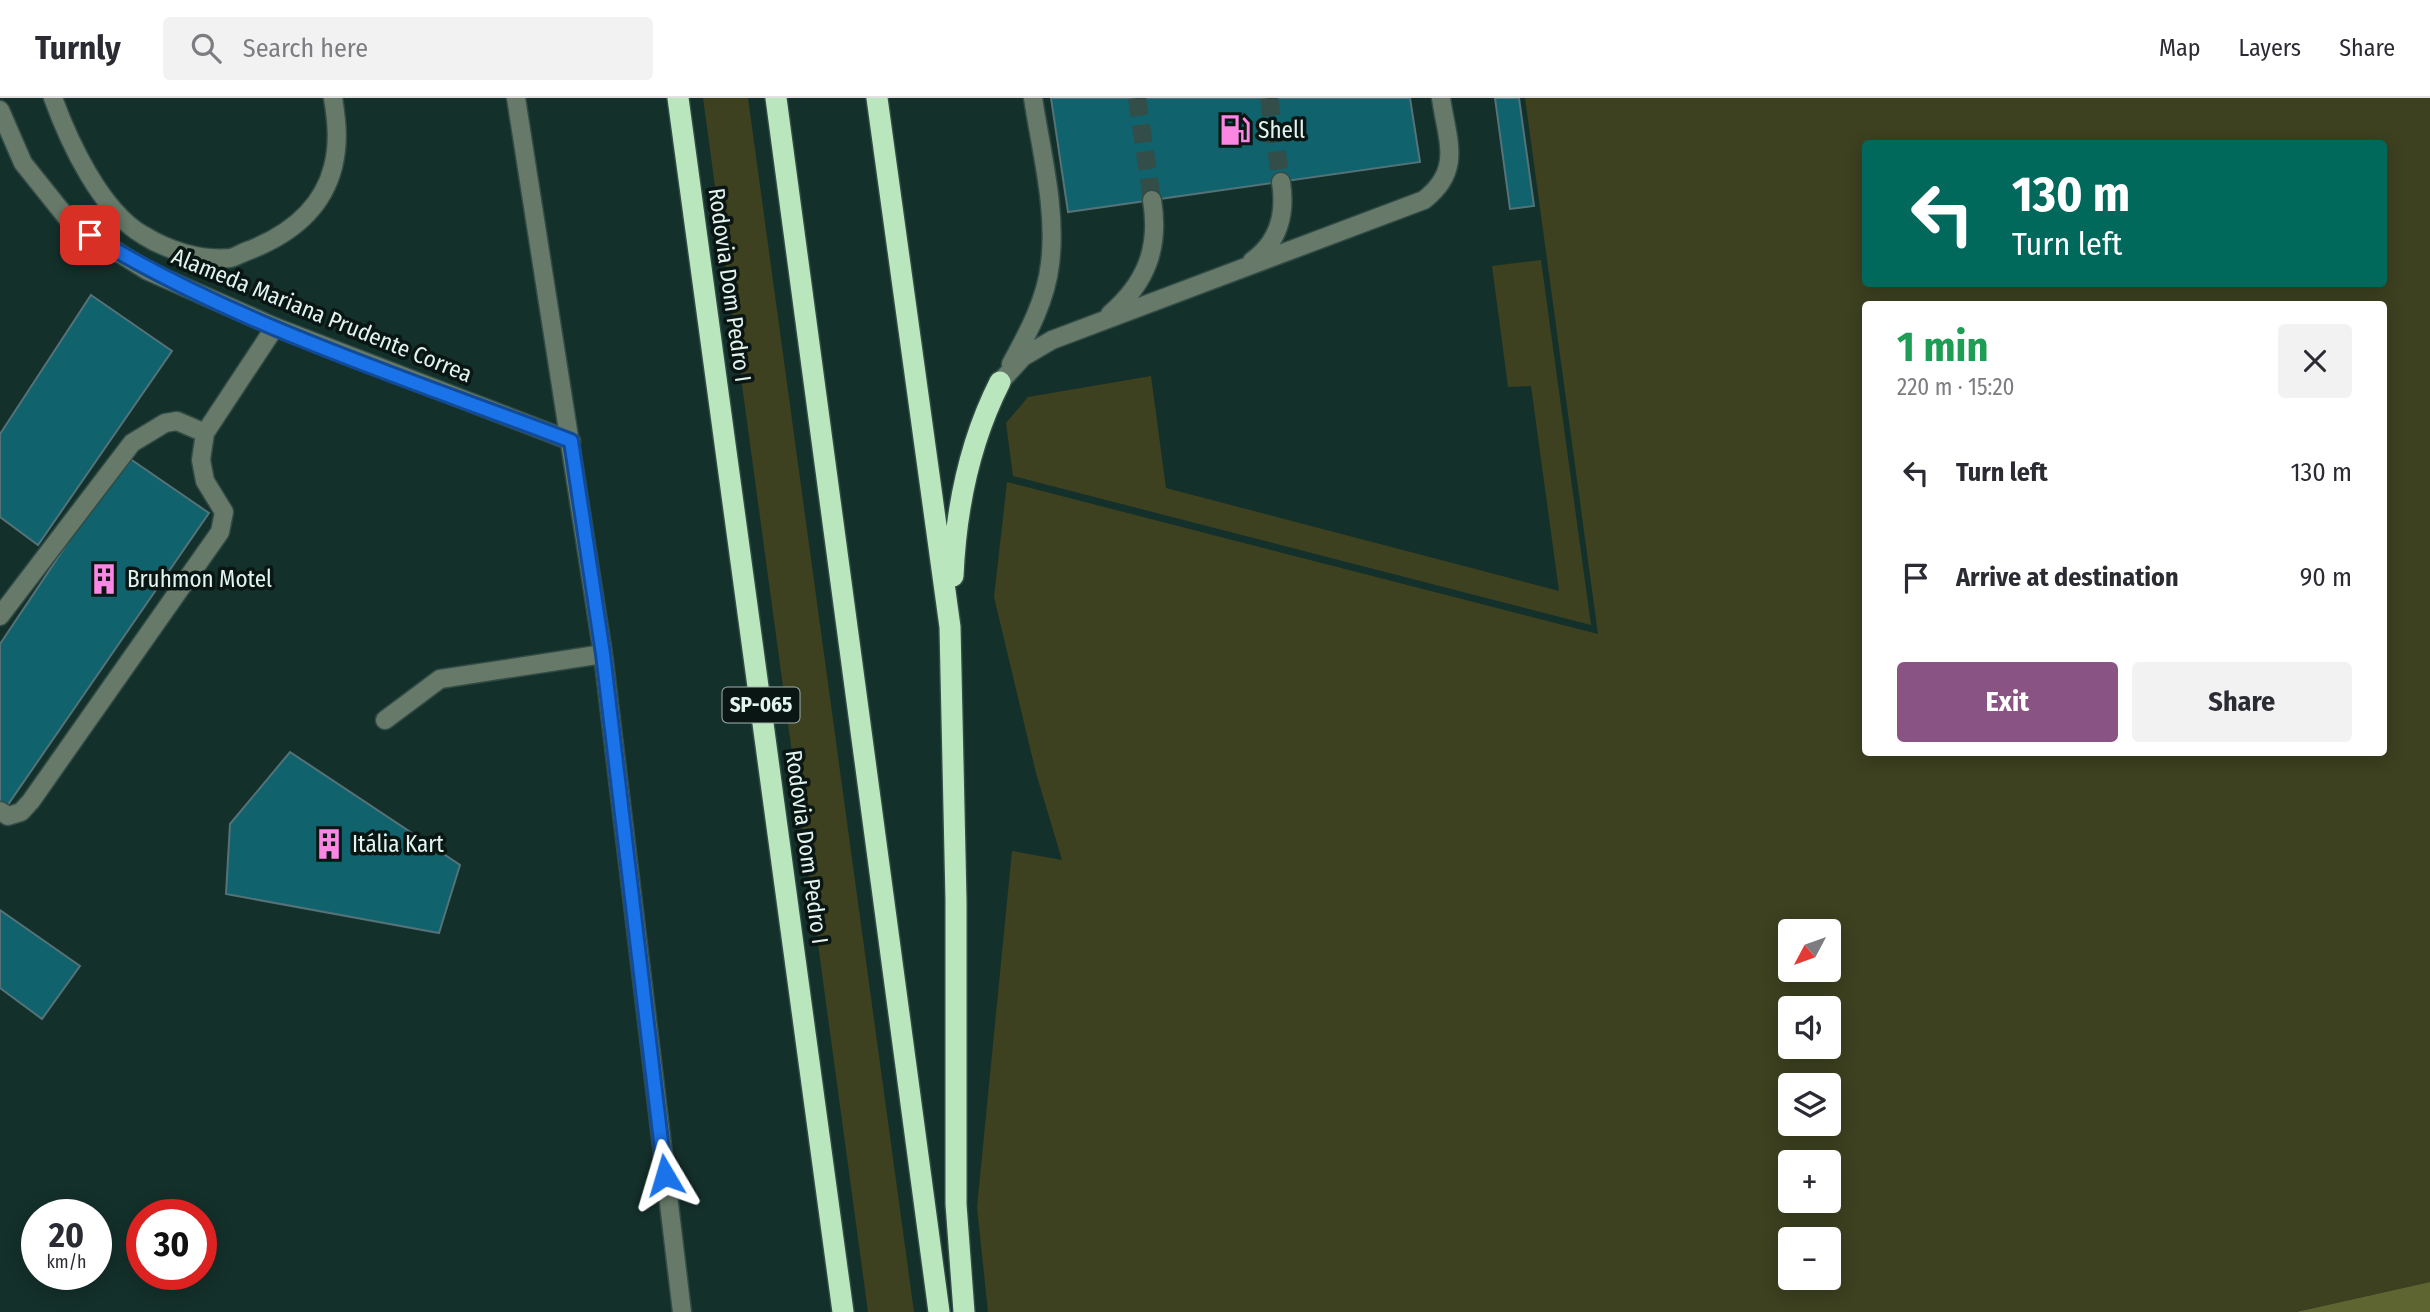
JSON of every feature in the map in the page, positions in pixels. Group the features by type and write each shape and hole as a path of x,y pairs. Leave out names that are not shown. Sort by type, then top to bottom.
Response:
{"highway":[{"name":"Rodovia Dom Pedro I","path":"678,98 843,1312"},
{"path":"776,98 939,1312"},
{"path":"877,98 950,627"},
{"path":"964,1312 956,1203 956,900 950,627 955,536 965,475 987,408 1000,382"}],"street":[{"path":"53,98 66,134 106,200 141,234 185,254 230,258 278,239 309,214 333,169 338,131 333,98"},
{"path":"516,98 603,654 682,1312"},
{"path":"1000,382 1038,311 1050,264 1050,217 1033,98"},
{"path":"1000,382 1023,357 1052,340 1424,200 1438,189 1448,176 1450,160 1441,98"},
{"name":"Alameda Mariana Prudente Correa","path":"0,110 23,163 71,223 148,271 275,327 571,441"},
{"path":"1241,269 1260,256 1274,239 1281,219 1282,182"},
{"path":"1102,321 1128,299 1143,277 1154,250 1156,223 1152,200"},
{"path":"0,811 8,816 21,812 31,802 220,532 224,512 205,481 201,460 205,433 275,327"},
{"path":"0,616 132,443 165,422 177,421 205,433"},
{"path":"385,720 440,679 603,654"}],"green space":[{"path":"703,98 748,98 914,1312 868,1312"},
{"path":"1525,98 2430,98 2430,1282 2295,1312 988,1312 977,1207 1012,851 1062,860 1036,773 994,597 1007,482 1598,634"},
{"path":"1541,260 1591,625 1013,476 1006,423 1028,397 1151,376 1166,488 1559,591 1531,386 1508,387 1492,266"},
{"path":"2430,1282 2430,1312 2296,1312"}],"building":[{"name":"Shell","path":"1051,98 1410,98 1420,162 1068,212"},
{"path":"1495,98 1519,98 1534,206 1510,209"},
{"path":"91,295 172,351 38,545 0,517 0,434"},
{"name":"Bruhmon Motel","path":"126,456 209,513 7,806 0,801 0,644"},
{"name":"Itália Kart","path":"290,752 460,865 439,933 226,894 230,824"},
{"path":"0,910 80,966 42,1019 0,988"}],"tunnel":[{"path":"1137,98 1152,200"},
{"path":"1269,98 1281,182"}],"place":[{"name":"Shell","path":"1235,130"},
{"name":"Bruhmon Motel","path":"104,579"},
{"name":"Itália Kart","path":"329,844"}],"route":[{"path":"90,235 148,271 275,327 571,441 603,654 665,1175"}]}
